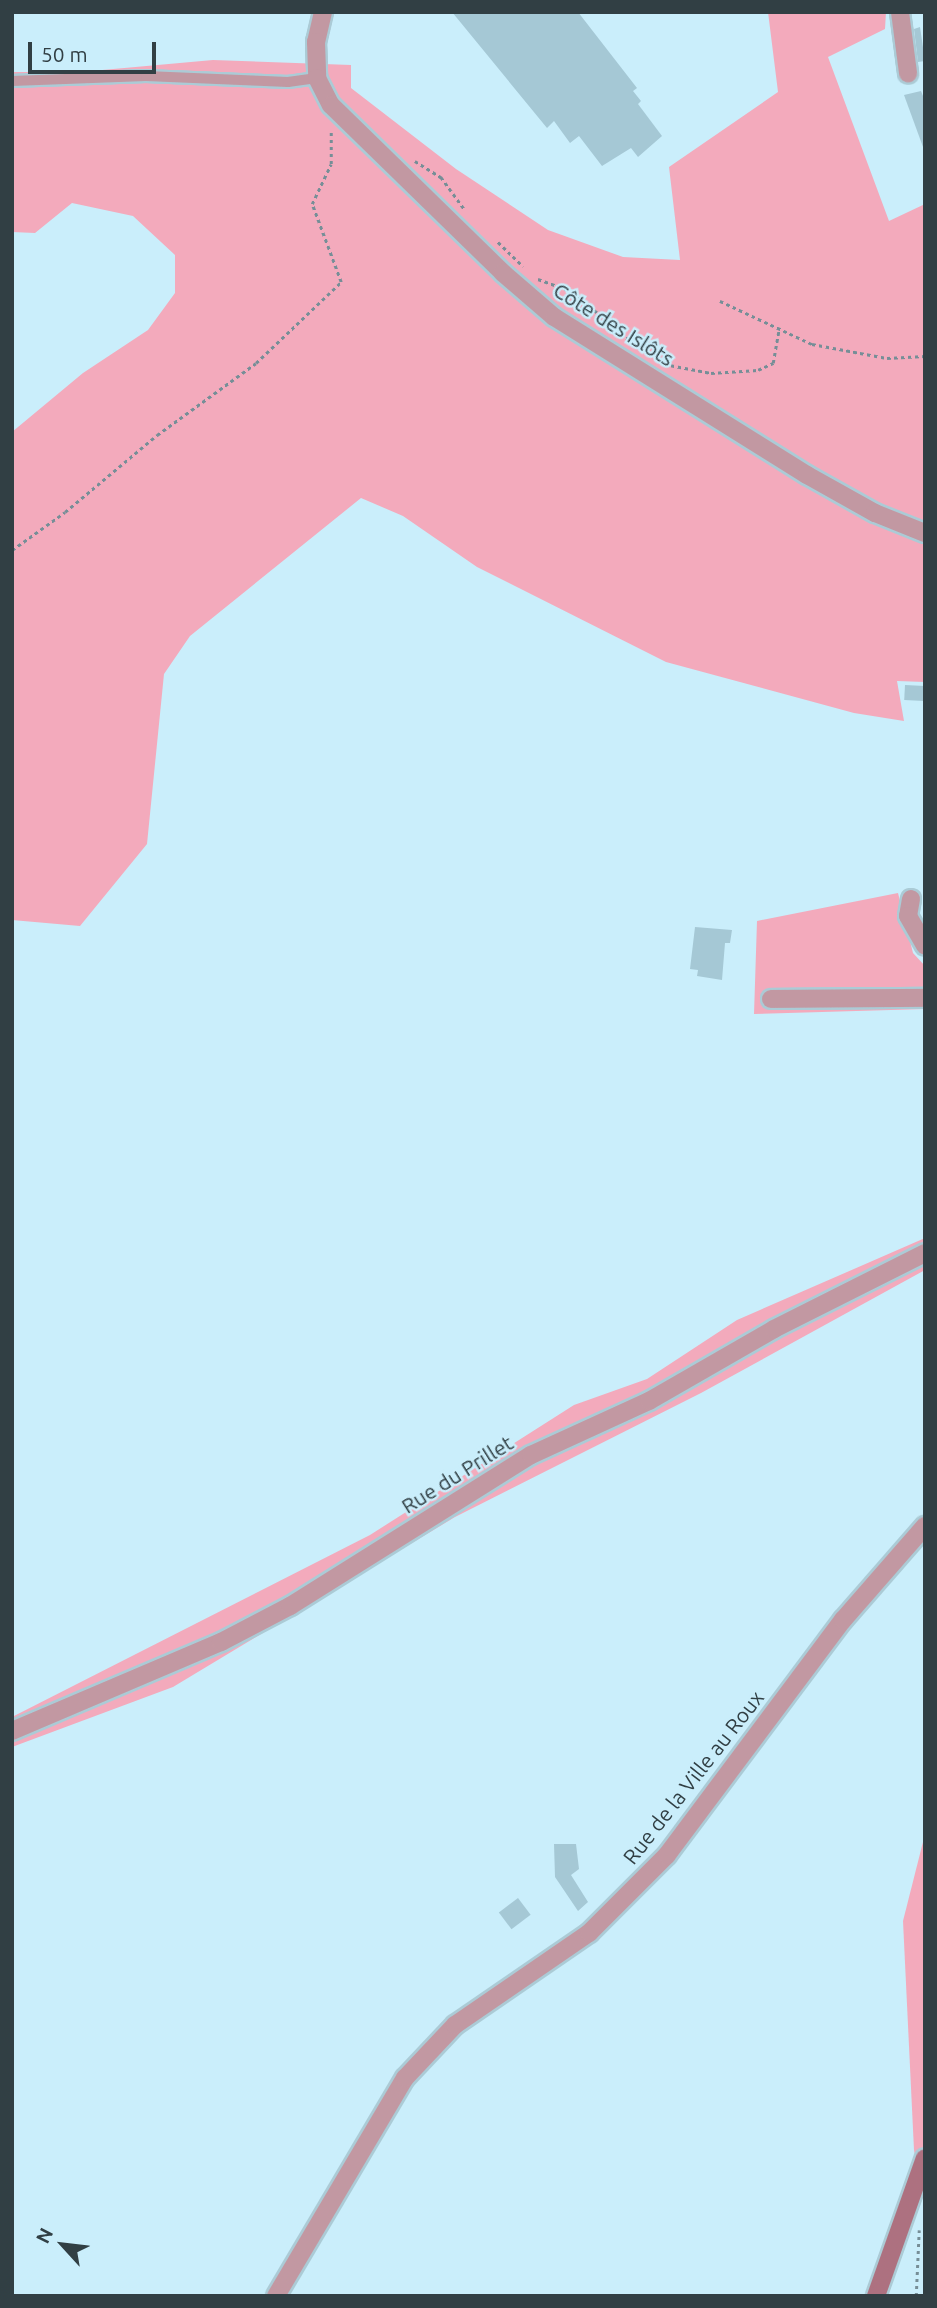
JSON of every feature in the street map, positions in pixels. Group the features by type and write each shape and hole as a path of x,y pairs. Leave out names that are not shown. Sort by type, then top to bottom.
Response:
{"main road":[{"path":"876,2296 924,2163"}],"street":[{"name":"Côte des Islôts","path":"323,12 316,42 317,78 331,105 554,317 807,475 875,513 925,533"},
{"path":"900,12 908,73"},
{"path":"911,899 908,916 925,946"},
{"path":"771,999 925,998"},
{"name":"Rue du Prillet","path":"12,1731 144,1679 290,1606 531,1455 649,1401 925,1253"},
{"name":"Rue de la Ville au Roux","path":"276,2296 405,2078 456,2025 589,1933 667,1855 843,1620 925,1526"}],"lane":[{"path":"12,81 146,76 288,82 317,78"}],"path":[{"path":"12,550 65,512 157,435 256,363 341,282 312,204 331,164 331,105"},
{"path":"407,153 441,177 467,215"},
{"path":"486,234 515,254 530,276 573,292 643,352"},
{"path":"720,301 812,344 887,358 925,356"},
{"path":"661,363 711,373 758,370 773,362 779,328"}],"shaded area":[{"path":"768,12 886,12 885,29 828,57 889,221 925,204 925,682 897,681 904,721 854,713 666,662 477,567 403,516 361,498 190,636 164,674 147,844 80,926 12,920 12,432 83,373 148,330 175,293 175,255 133,216 72,203 35,233 12,232 12,72 80,72 213,60 351,65 351,88 456,169 548,230 623,257 680,260 669,167 778,92"},
{"path":"898,893 913,953 925,966 925,1009 754,1014 757,921"},
{"path":"925,1238 925,1270 701,1393 455,1517 173,1687 12,1747 12,1717 370,1535 574,1405 647,1379 737,1320"},
{"path":"925,1834 925,2209 914,2150 903,1921"}],"building":[{"path":"452,12 578,12 637,88 633,91 641,101 638,104 662,136 638,157 631,148 602,166 579,136 570,143 554,121 547,128"},
{"path":"920,27 925,61 918,62 914,29"},
{"path":"921,91 925,101 923,147 904,95"},
{"path":"905,685 925,686 924,701 904,700"},
{"path":"695,927 732,930 730,943 725,943 722,980 697,976 698,970 690,969"},
{"path":"554,1844 576,1844 579,1869 571,1875 588,1902 578,1911 555,1877"},
{"path":"518,1898 531,1915 511,1929 499,1912"}]}
